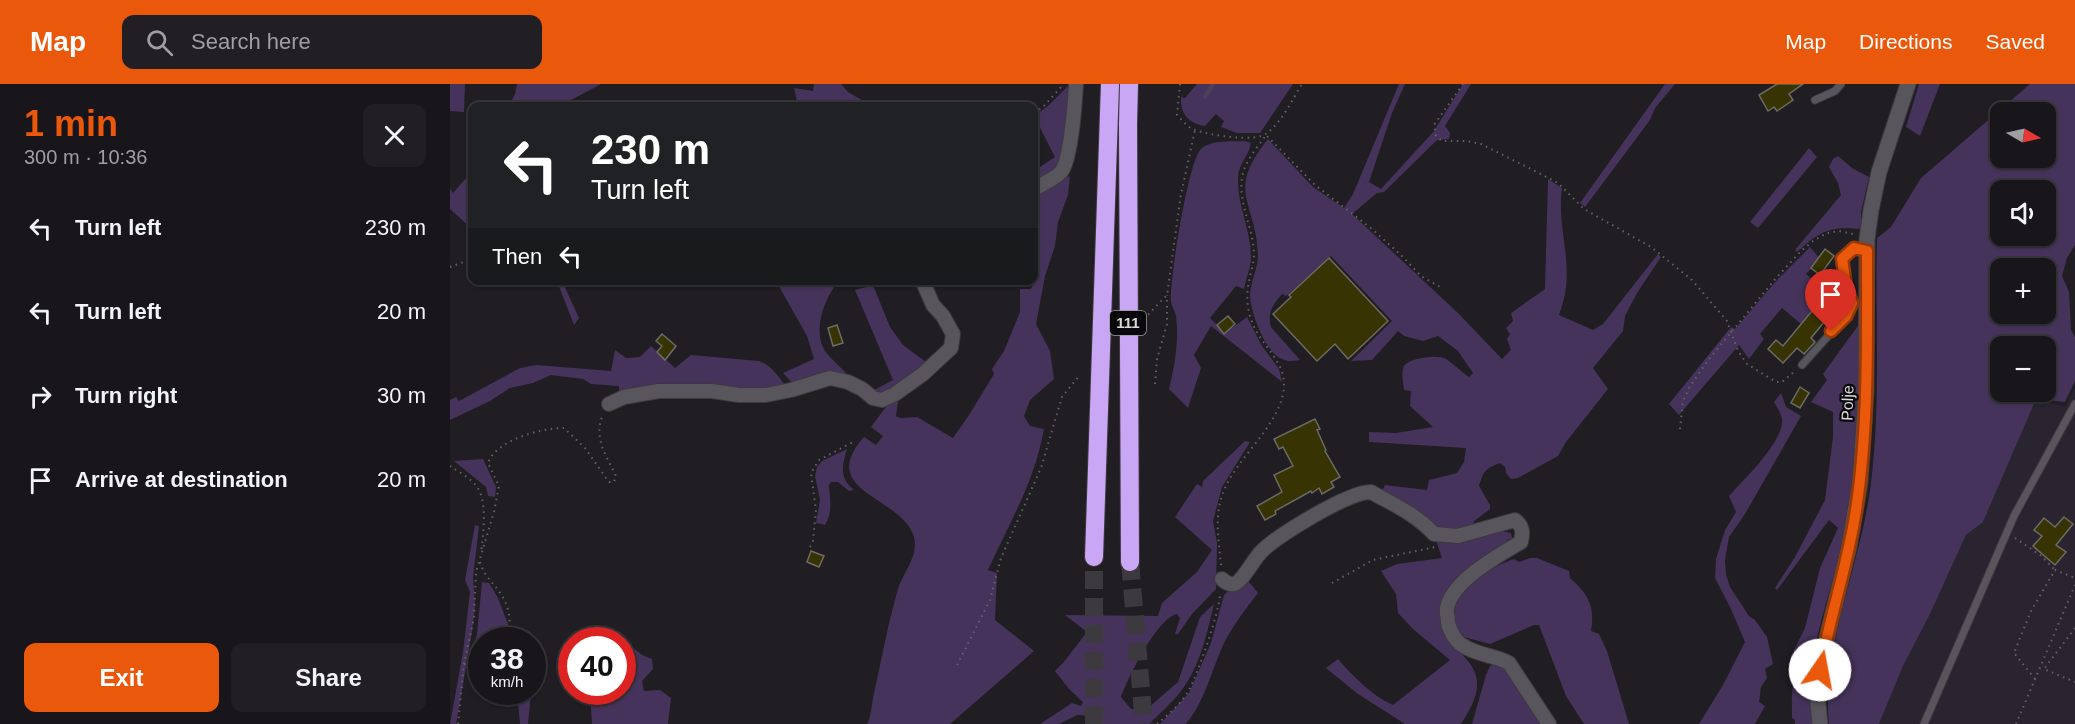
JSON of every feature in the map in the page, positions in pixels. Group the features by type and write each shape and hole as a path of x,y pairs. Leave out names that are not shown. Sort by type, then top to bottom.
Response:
{"highway":[{"name":"111","path":"1094,557 1110,84"},
{"name":"111","path":"1129,84 1130,562"}],"street":[{"path":"1038,186 1061,172 1066,164 1076,84"},
{"name":"Polje","path":"1820,724 1817,694 1820,670 1849,547 1860,483 1866,393 1867,245 1871,210 1879,172 1908,84"},
{"path":"609,405 624,397 659,391 766,394 795,389 830,378 848,382 873,398 882,400 896,394 923,374 951,348 953,334 944,316 933,304 924,285"},
{"path":"1222,579 1228,584 1234,584 1240,580 1263,550 1275,540 1363,492 1371,492 1416,517 1434,534 1458,536 1515,520 1521,524 1523,533 1521,542 1475,571 1452,596 1447,609 1449,628 1461,645 1499,657 1509,663 1549,724"}],"lane":[{"path":"1815,100 1835,92 1841,84"},
{"path":"1802,365 1846,316 1852,303 1846,287 1842,259 1854,248 1867,245"},
{"path":"1924,724 2014,516 2075,404"}],"path":[{"path":"1038,110 1064,84"},
{"path":"1180,84 1178,115 1185,124 1196,130 1221,135 1256,138 1266,135"},
{"path":"1157,724 1189,690 1220,600 1222,579 1219,506 1223,492 1281,402 1284,386 1282,368 1263,342 1251,320 1247,294 1254,257 1249,222 1243,201 1242,179 1251,156 1275,126 1302,84"},
{"path":"1463,84 1434,125 1436,136 1442,141 1467,141 1481,144 1558,183 1584,209 1651,247 1692,280 1727,321 1738,351 1747,364 1776,382 1782,382 1802,365"},
{"path":"1155,384 1157,359 1167,324 1167,295 1181,194 1196,130"},
{"path":"1266,135 1315,186 1372,229 1421,276 1442,288"},
{"path":"1680,429 1683,401 1690,386 1709,359 1777,277 1813,241 1827,233 1839,231 1851,233 1867,245"},
{"path":"450,267 468,260"},
{"path":"1138,326 1167,295"},
{"path":"957,665 990,600 1001,558 1041,468 1062,397 1079,376"},
{"path":"458,724 464,664 474,617 476,572 499,486 488,463 491,455 505,445 530,433 551,428 564,428 585,448 609,482 614,482 616,476 599,440 602,416 609,405"},
{"path":"810,547 813,541 816,510 816,496 811,473 819,460 853,442"},
{"path":"450,466 471,480 481,493 483,518 480,562 487,579 500,592 508,609 509,627"},
{"path":"1332,583 1373,561 1434,548 1438,542 1434,534"},
{"path":"2012,536 2040,555 2055,570 2075,578"},
{"path":"2035,680 2014,653 2031,611 2055,570"},
{"path":"2016,724 2075,585"},
{"path":"2044,669 2075,628"},
{"path":"464,664 468,663"},
{"path":"2040,667 2075,682"}],"shaded area":[{"path":"450,84 465,84 464,112 450,111"},
{"path":"517,84 601,84 567,102 511,102"},
{"path":"814,84 841,84 848,92 865,102 797,102 794,88 813,91"},
{"path":"1197,84 1293,84 1260,133 1237,133 1221,127 1224,121 1216,114 1205,126 1194,123 1186,117 1181,97 1185,98"},
{"path":"1399,84 1405,84 1392,113 1369,182 1381,189 1434,131 1463,84 1471,84 1445,126 1450,133 1449,139 1437,140 1384,192 1377,193 1352,214 1458,313 1502,359 1511,350 1507,339 1510,334 1506,328 1513,321 1511,313 1545,289 1548,179 1562,188 1561,213 1567,275 1559,315 1593,330 1603,324 1658,254 1661,257 1625,316 1623,331 1593,368 1608,389 1566,442 1558,456 1518,478 1511,479 1505,467 1500,463 1488,469 1482,476 1479,486 1490,509 1473,522 1476,526 1511,533 1512,538 1507,540 1503,551 1448,596 1457,645 1473,669 1477,685 1474,701 1461,724 1405,724 1358,694 1326,668 1338,659 1370,691 1393,705 1450,660 1413,629 1398,613 1396,594 1381,571 1397,564 1442,558 1436,540 1378,491 1385,485 1427,490 1429,480 1457,473 1464,462 1466,448 1369,442 1369,432 1396,433 1433,427 1410,406 1411,391 1404,390 1402,378 1404,366 1407,363 1437,357 1446,359 1469,377 1473,373 1458,351 1438,336 1423,341 1404,336 1398,331 1372,360 1351,361 1392,321 1331,256 1286,296 1282,294 1270,313 1271,327 1300,360 1284,360 1270,349 1256,322 1250,296 1258,255 1245,185 1255,157 1268,139 1313,187 1344,208 1353,194"},
{"path":"1665,84 1675,84 1655,108 1650,120 1585,207 1580,203"},
{"path":"1919,84 1940,84 1920,136 1906,127"},
{"path":"2030,84 2075,84 2075,245 2067,258 2062,276 2069,292 2071,330 2075,337 2075,381 2065,402 2056,401 2056,336 1990,336 1990,402 2035,402 1983,522 1966,535 1903,666 1879,724 1829,724 1828,695 1831,665 1836,635 1860,543 1874,453 1877,391 1877,238 1891,227 1921,178 1990,118 1990,168 2056,168 2056,102 2009,102"},
{"path":"1069,85 1072,85 1061,166 1038,182 1038,168 1055,157 1038,124 1038,113"},
{"path":"1245,141 1251,143 1240,168 1238,188 1249,237 1250,265 1244,289 1236,286 1210,318 1225,333 1247,317 1262,346 1279,369 1282,382 1211,326 1194,355 1201,368 1188,408 1169,389 1177,343 1176,316 1171,302 1171,290 1185,198 1196,158 1201,149 1216,142"},
{"path":"1809,148 1817,157 1758,228 1750,222"},
{"path":"1838,156 1852,168 1869,177 1861,212 1861,229 1833,229 1812,239 1797,252 1795,250 1841,195 1838,183 1829,167 1833,159"},
{"path":"468,176 468,225 450,209 450,189 453,193"},
{"path":"1070,176 1068,195 1058,222 1055,246 1045,276 1036,324 1050,351 1054,379 1030,400 1024,416 1030,426 1044,429 1040,449 1028,485 988,570 997,573 995,620 1034,651 950,724 867,724 894,602 915,544 914,537 906,523 855,482 849,470 852,455 864,437 876,445 883,436 871,427 888,404 899,395 896,416 900,418 917,417 953,438 994,374 992,369 1004,351 1020,312 1020,289 1031,289 1033,285 1038,285 1038,192"},
{"path":"1810,247 1820,259 1806,274 1827,291 1801,324 1782,308 1760,334 1764,339 1749,359 1739,345 1679,415 1669,404 1731,327 1735,329 1777,280"},
{"path":"559,285 564,285 579,318 574,325"},
{"path":"778,285 836,285 822,314 821,342 825,351 851,379 793,384 783,373 814,359 807,336"},
{"path":"873,285 890,327 903,345 930,365 884,397 867,394 893,380 855,290"},
{"path":"1860,323 1856,448 1847,523 1813,659 1811,701 1813,724 1795,724 1792,718 1792,695 1798,667 1791,660 1791,656 1805,628 1820,568 1838,528 1829,520 1777,590 1775,588 1795,557 1825,500 1833,437 1833,412 1811,402 1827,380 1823,374"},
{"path":"651,346 675,368 691,355 759,361 772,369 789,390 619,395 619,386 591,384 583,379 551,375 533,383 510,388 490,401 450,420 450,400 456,397 459,401 520,368 536,365 611,371 615,350 626,358 640,357"},
{"path":"2075,387 2075,724 1879,724 1903,666 1966,535 1983,522 2034,402 2049,402 2065,407"},
{"path":"1781,393 1786,407 1801,416 1745,514 1729,537 1725,560 1730,587 1749,616 1755,620 1767,637 1773,664 1765,669 1767,678 1761,687 1759,702 1765,706 1755,724 1699,724 1723,685 1745,642 1715,578 1716,559 1725,530 1736,512 1729,496 1762,460 1777,438 1782,419 1774,402"},
{"path":"1245,441 1250,442 1222,487 1213,521 1217,543 1216,589 1192,614 1178,634 1175,634 1180,618 1177,614 1161,626 1144,650 1121,697 1131,709 1147,709 1178,682 1200,617 1214,604 1198,661 1188,682 1149,724 1102,724 1093,716 1077,715 1059,724 1040,724 1072,703 1081,706 1083,702 1055,671 1087,632 1065,615 1158,616 1162,603 1197,572 1212,550 1175,517 1197,484 1202,487 1203,481"},
{"path":"847,449 843,471 846,481 854,490 849,491 838,482 831,482 828,520 825,525 816,523 820,500 815,476 817,467 822,461"},
{"path":"483,459 496,487 495,497 488,496 486,487 454,461"},
{"path":"475,525 479,526 473,577 475,606 473,627 468,627 468,655 456,724 450,724 463,652 470,592 465,580"},
{"path":"1537,558 1569,571 1570,578 1589,601 1592,615 1591,631 1599,634 1607,651 1629,724 1584,724 1566,696 1539,625 1534,625 1490,644 1456,635 1451,606 1458,591 1466,583 1497,566 1514,559 1519,562"},
{"path":"1244,576 1258,593 1226,639 1199,705 1186,724 1160,724 1189,693 1211,643 1224,595"},
{"path":"482,582 489,583 498,598 509,627 478,627"},
{"path":"636,650 652,659 653,669 642,681 644,691 660,690 671,698 668,724 592,724 591,705 636,705"},
{"path":"1502,660 1544,724 1472,724 1490,666"},
{"path":"518,705 530,705 528,724 520,724"}],"building":[{"path":"1777,84 1803,84 1789,94 1793,100 1777,111 1774,107 1768,111 1759,95"},
{"path":"1825,249 1834,256 1820,275 1811,268"},
{"path":"1329,258 1388,321 1348,359 1335,344 1317,361 1273,314 1291,297 1289,295"},
{"path":"1831,288 1847,303 1844,309 1834,321 1829,316 1811,338 1815,342 1804,354 1797,348 1783,363 1768,349 1776,340 1783,346"},
{"path":"1228,316 1235,324 1224,334 1217,325"},
{"path":"837,325 843,343 833,346 828,328"},
{"path":"662,334 676,346 665,360 657,352 662,346 656,341"},
{"path":"1800,387 1809,393 1800,408 1791,403"},
{"path":"1315,419 1325,451 1340,477 1331,482 1334,487 1322,494 1319,488 1312,493 1311,491 1275,511 1276,514 1265,520 1257,506 1282,492 1274,475 1293,466 1283,447 1279,449 1274,439"},
{"path":"2064,517 2073,524 2056,545 2066,552 2055,565 2033,546 2042,536 2034,530 2044,518 2055,527"},
{"path":"811,551 824,556 819,567 807,562"}],"waterway":[{"path":"1205,97 1213,84"}],"tunnel":[{"path":"1094,557 1094,724"},
{"path":"1130,562 1144,724"}],"route":[{"path":"1820,670 1849,547 1860,483 1866,393 1867,251 1854,248 1842,259 1846,287 1852,303 1846,316 1831,331"}]}
